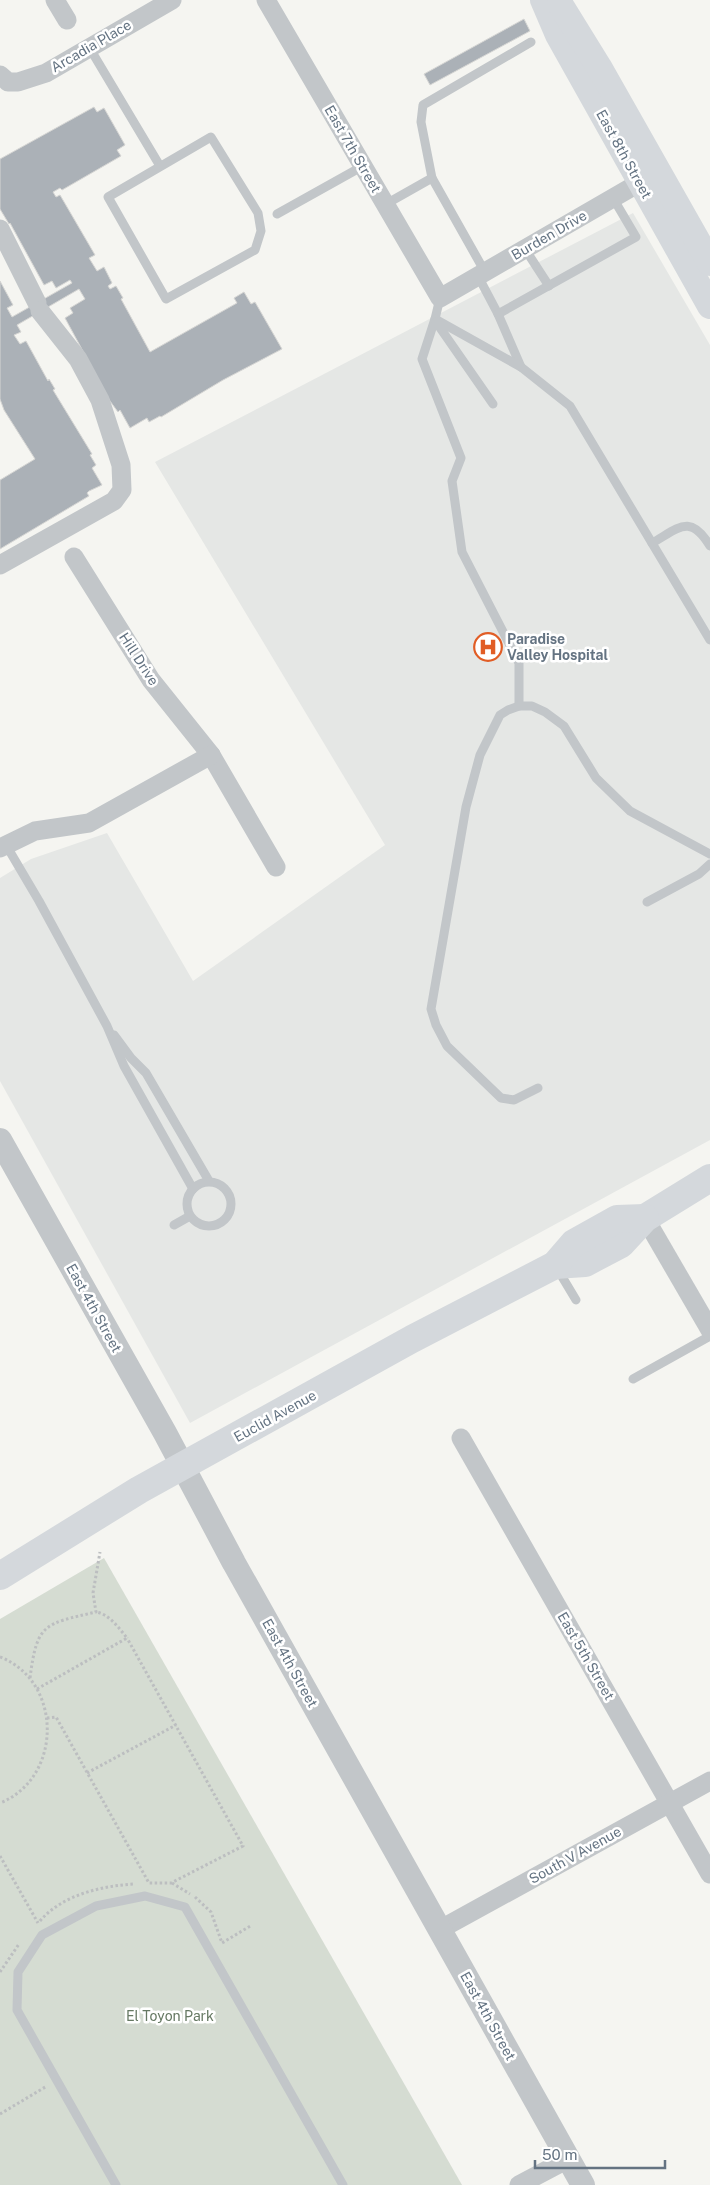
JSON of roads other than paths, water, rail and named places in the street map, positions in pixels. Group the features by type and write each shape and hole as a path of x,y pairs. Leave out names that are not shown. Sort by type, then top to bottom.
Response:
{"main road":[{"name":"East 8th Street","path":"543,0 558,35 649,177 708,253"},
{"name":"East 8th Street","path":"557,0 599,67 710,306"},
{"name":"Euclid Avenue","path":"0,1576 139,1490 184,1467 412,1339 555,1265 574,1243 617,1219 645,1218 710,1178"}],"street":[{"path":"55,0 67,20"},
{"name":"Arcadia Place","path":"6,83 46,73 172,0"},
{"name":"East 7th Street","path":"266,0 440,298"},
{"name":"Burden Drive","path":"440,298 649,177"},
{"path":"0,229 39,307 78,359 100,400 121,465 122,490 114,501 0,565"},
{"name":"Hill Drive","path":"74,557 151,680 211,755 276,867"},
{"path":"3,847 35,831 89,823 211,755"},
{"name":"East 4th Street","path":"0,1140 184,1467 234,1563 583,2185"},
{"path":"645,1218 710,1330"},
{"name":"East 5th Street","path":"461,1438 710,1874"},
{"name":"South V Avenue","path":"439,1930 710,1780"},
{"path":"519,2185 568,2159"}],"lane":[{"path":"521,367 481,274 432,178 421,122 423,105 531,42"},
{"path":"89,47 160,166"},
{"path":"211,137 258,213 261,230 255,250 166,299 108,197 160,166 211,137"},
{"path":"276,214 363,166"},
{"path":"386,204 432,178"},
{"path":"498,314 636,237 613,198"},
{"path":"525,249 548,286"},
{"path":"440,298 422,359 461,458 452,481 462,552 519,663 518,706"},
{"path":"435,319 521,367 570,406 710,640"},
{"path":"435,319 493,404"},
{"path":"652,544 682,526 692,526 702,533 710,546"},
{"path":"538,1088 514,1100 501,1098 447,1046 436,1025 431,1009 466,807 480,755 500,715 518,706 532,706 545,712 564,726 596,778 630,811 710,854"},
{"path":"3,847 39,901 107,1026 124,1066 193,1189"},
{"path":"647,902 699,874 710,864"},
{"path":"107,1026 131,1058 146,1073 209,1181"},
{"path":"209,1181 220,1185 226,1190 231,1204 230,1212 221,1223 214,1226 199,1224 190,1216 187,1204 193,1189 199,1184 209,1181"},
{"path":"174,1225 190,1216"},
{"path":"555,1265 576,1300"},
{"path":"633,1379 710,1336"},
{"path":"116,2185 17,2010 18,1972 42,1935 96,1906 145,1896 185,1908 343,2185"}],"place":[{"name":"Paradise Valley Hospital","path":"488,647"}],"park label":[{"name":"El Toyon Park","path":"170,2016"}]}
